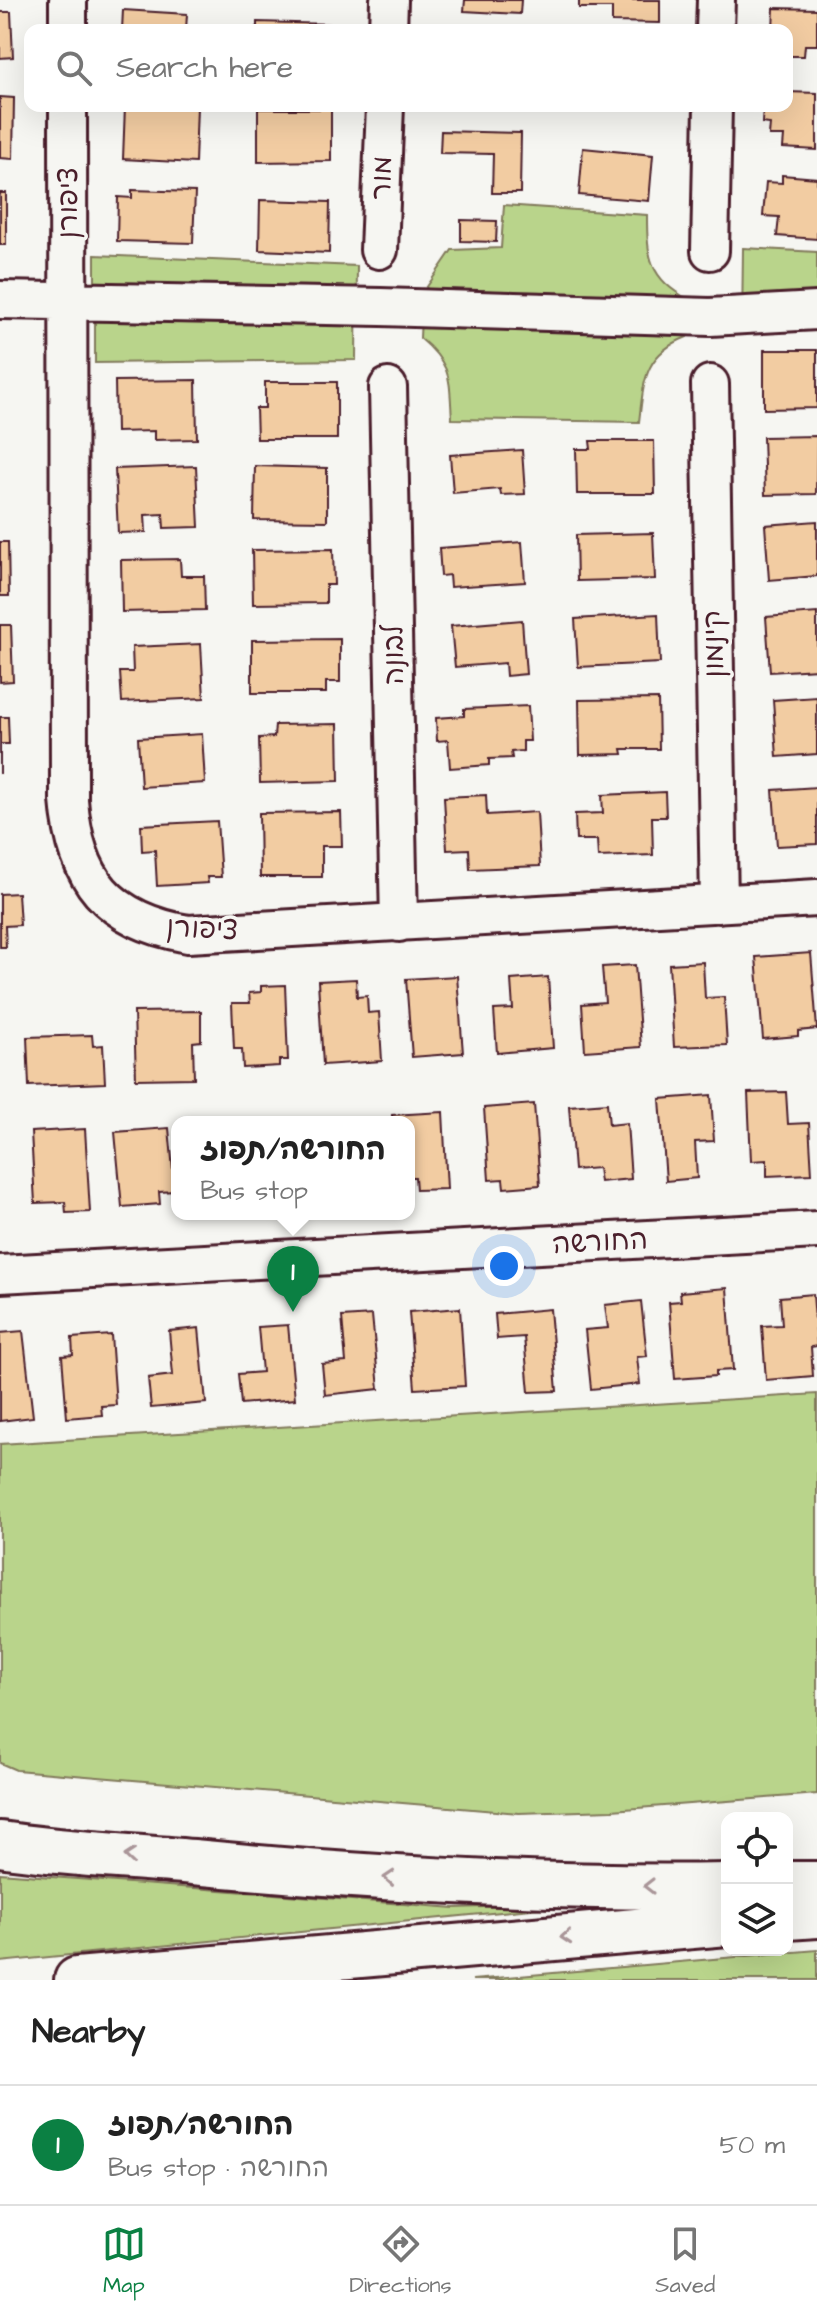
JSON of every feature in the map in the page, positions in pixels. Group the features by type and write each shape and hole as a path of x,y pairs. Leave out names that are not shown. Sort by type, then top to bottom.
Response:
{"highway":[{"path":"0,1844 417,1880 721,1886"},
{"path":"793,1884 817,1884"},
{"path":"793,1917 817,1915"},
{"path":"77,1980 721,1924"}],"street":[{"path":"68,0 68,24"},
{"path":"388,24 389,0"},
{"path":"715,24 716,0"},
{"name":"ציפורן","path":"68,112 69,800 72,831 80,859 94,883 112,903 134,918 160,929 188,934 218,934 817,898"},
{"name":"מור","path":"379,250 385,112"},
{"path":"710,251 713,112"},
{"path":"0,300 710,317 817,311"},
{"name":"קינמון","path":"710,384 719,904"},
{"name":"לבונה","path":"388,387 399,923"},
{"name":"החורשה","path":"0,1274 817,1230"}],"green space":[{"path":"504,205 647,215 653,265 665,283 688,299 687,337 654,360 645,381 639,422 452,419 444,365 420,338 422,294 452,250 501,248"},
{"path":"743,248 817,252 817,329 742,329"},
{"path":"95,255 357,266 356,360 95,363"},
{"path":"817,1394 817,1794 612,1810 519,1813 16,1770 0,1763 0,1444"},
{"path":"0,1873 455,1908 591,1903 0,1962"},
{"path":"817,1950 817,1980 472,1980 748,1956 793,1956 793,1952"}],"building":[{"path":"465,0 521,0 520,14 464,11"},
{"path":"579,0 660,0 660,23 612,22 612,8 579,8"},
{"path":"774,8 817,9 817,45 805,45 804,56 793,56 793,24 773,24"},
{"path":"123,10 187,14 186,24 122,24"},
{"path":"0,12 11,12 13,57 0,58"},
{"path":"257,22 331,24 257,24"},
{"path":"793,92 817,93 817,150 783,148 784,136 769,136 770,124 762,123 763,112 793,112"},
{"path":"0,97 14,98 13,159 0,158"},
{"path":"125,112 197,112 195,163 123,159"},
{"path":"258,112 331,112 331,161 258,162"},
{"path":"441,131 521,133 520,193 492,193 493,154 440,153"},
{"path":"583,148 653,155 649,201 579,195"},
{"path":"782,175 817,178 817,239 777,236 779,217 763,216 766,182 782,183"},
{"path":"132,190 195,192 193,243 117,241 118,197 132,198"},
{"path":"0,193 6,193 6,245 0,245"},
{"path":"260,200 330,202 329,253 259,250"},
{"path":"461,220 497,221 496,242 461,241"},
{"path":"764,350 817,350 817,408 764,409"},
{"path":"196,380 197,439 154,440 154,431 116,432 115,381"},
{"path":"265,382 337,382 337,439 257,439 256,408 265,408"},
{"path":"817,436 816,494 765,495 763,437"},
{"path":"590,441 654,441 655,494 577,494 576,449 591,449"},
{"path":"522,450 525,494 501,495 500,489 453,493 450,455"},
{"path":"196,466 199,527 164,528 163,514 145,515 146,532 118,533 115,469"},
{"path":"255,466 327,468 327,521 254,520"},
{"path":"817,521 817,576 769,580 765,525"},
{"path":"653,533 655,579 577,581 576,535"},
{"path":"0,542 8,542 9,596 0,596"},
{"path":"522,542 525,582 450,587 449,575 441,576 439,548"},
{"path":"333,549 334,585 326,585 326,603 253,604 252,550"},
{"path":"180,559 181,576 204,576 205,610 122,612 121,560"},
{"path":"817,613 817,669 770,672 766,617"},
{"path":"658,614 660,663 578,667 575,619"},
{"path":"522,620 526,674 506,676 505,663 455,667 451,626"},
{"path":"0,625 11,625 13,681 0,682"},
{"path":"340,639 340,682 326,682 326,693 252,693 252,640"},
{"path":"201,644 204,698 122,702 120,672 133,672 132,647"},
{"path":"817,697 817,754 777,757 773,700"},
{"path":"658,699 659,749 622,749 623,754 580,755 579,700"},
{"path":"528,706 530,741 523,741 523,751 511,752 512,758 489,759 489,765 450,768 448,740 437,741 436,718 464,716 464,709"},
{"path":"0,717 8,717 9,744 0,744"},
{"path":"338,724 339,781 260,783 259,738 274,737 275,725"},
{"path":"202,734 205,783 141,787 138,738"},
{"path":"817,787 817,844 777,846 773,790"},
{"path":"665,792 666,817 652,817 653,855 598,857 597,840 576,840 575,814 603,813 602,795"},
{"path":"486,795 487,815 537,812 540,866 470,869 469,849 447,850 444,797"},
{"path":"341,812 342,846 322,846 322,877 260,877 259,813"},
{"path":"217,821 221,877 207,877 208,883 157,886 155,850 142,851 141,825"},
{"path":"18,893 20,925 5,926 6,947 0,947 0,894"},
{"path":"811,953 817,1029 798,1031 798,1036 763,1039 756,957"},
{"path":"703,962 705,998 724,997 727,1045 674,1047 669,964"},
{"path":"635,965 641,1047 585,1051 582,1004 605,1002 602,967"},
{"path":"457,976 463,1053 412,1057 406,979"},
{"path":"548,977 553,1048 497,1053 494,1010 513,1009 511,980"},
{"path":"356,979 357,997 367,996 368,1013 379,1012 382,1061 323,1065 318,981"},
{"path":"285,985 288,1060 279,1060 279,1066 243,1068 242,1049 234,1049 232,1003 250,1003 249,993 261,992 261,986"},
{"path":"201,1011 201,1041 193,1042 194,1078 136,1079 134,1012"},
{"path":"92,1035 93,1046 103,1045 105,1083 29,1086 27,1037"},
{"path":"786,1092 788,1124 809,1123 812,1174 767,1176 767,1160 751,1161 748,1093"},
{"path":"711,1095 714,1141 695,1142 697,1178 666,1181 660,1099"},
{"path":"607,1103 609,1125 627,1123 631,1179 600,1182 598,1168 574,1170 569,1106"},
{"path":"534,1104 540,1185 504,1188 503,1179 489,1180 484,1108"},
{"path":"443,1112 447,1189 416,1190 415,1116 392,1115"},
{"path":"169,1128 171,1191 159,1192 160,1204 122,1207 115,1132"},
{"path":"85,1129 90,1212 66,1213 65,1202 35,1203 31,1132"},
{"path":"727,1288 733,1370 716,1371 716,1376 675,1379 669,1302 681,1301 680,1292"},
{"path":"813,1294 817,1346 811,1347 813,1376 766,1380 762,1326 782,1325 780,1297"},
{"path":"641,1301 647,1356 637,1357 640,1384 591,1389 585,1330 608,1328 605,1305"},
{"path":"460,1308 465,1386 415,1389 409,1312"},
{"path":"550,1309 557,1391 529,1392 524,1337 497,1339 495,1314"},
{"path":"372,1315 379,1389 325,1395 322,1364 346,1362 342,1317"},
{"path":"288,1325 295,1399 241,1404 238,1374 262,1372 258,1327"},
{"path":"199,1328 206,1403 151,1408 148,1378 173,1375 169,1331"},
{"path":"23,1331 33,1417 0,1421 0,1333"},
{"path":"111,1335 116,1405 101,1406 102,1415 67,1418 62,1356 73,1355 72,1338"}],"place":[{"name":"החורשה/תפוז","path":"293,1312"}]}
